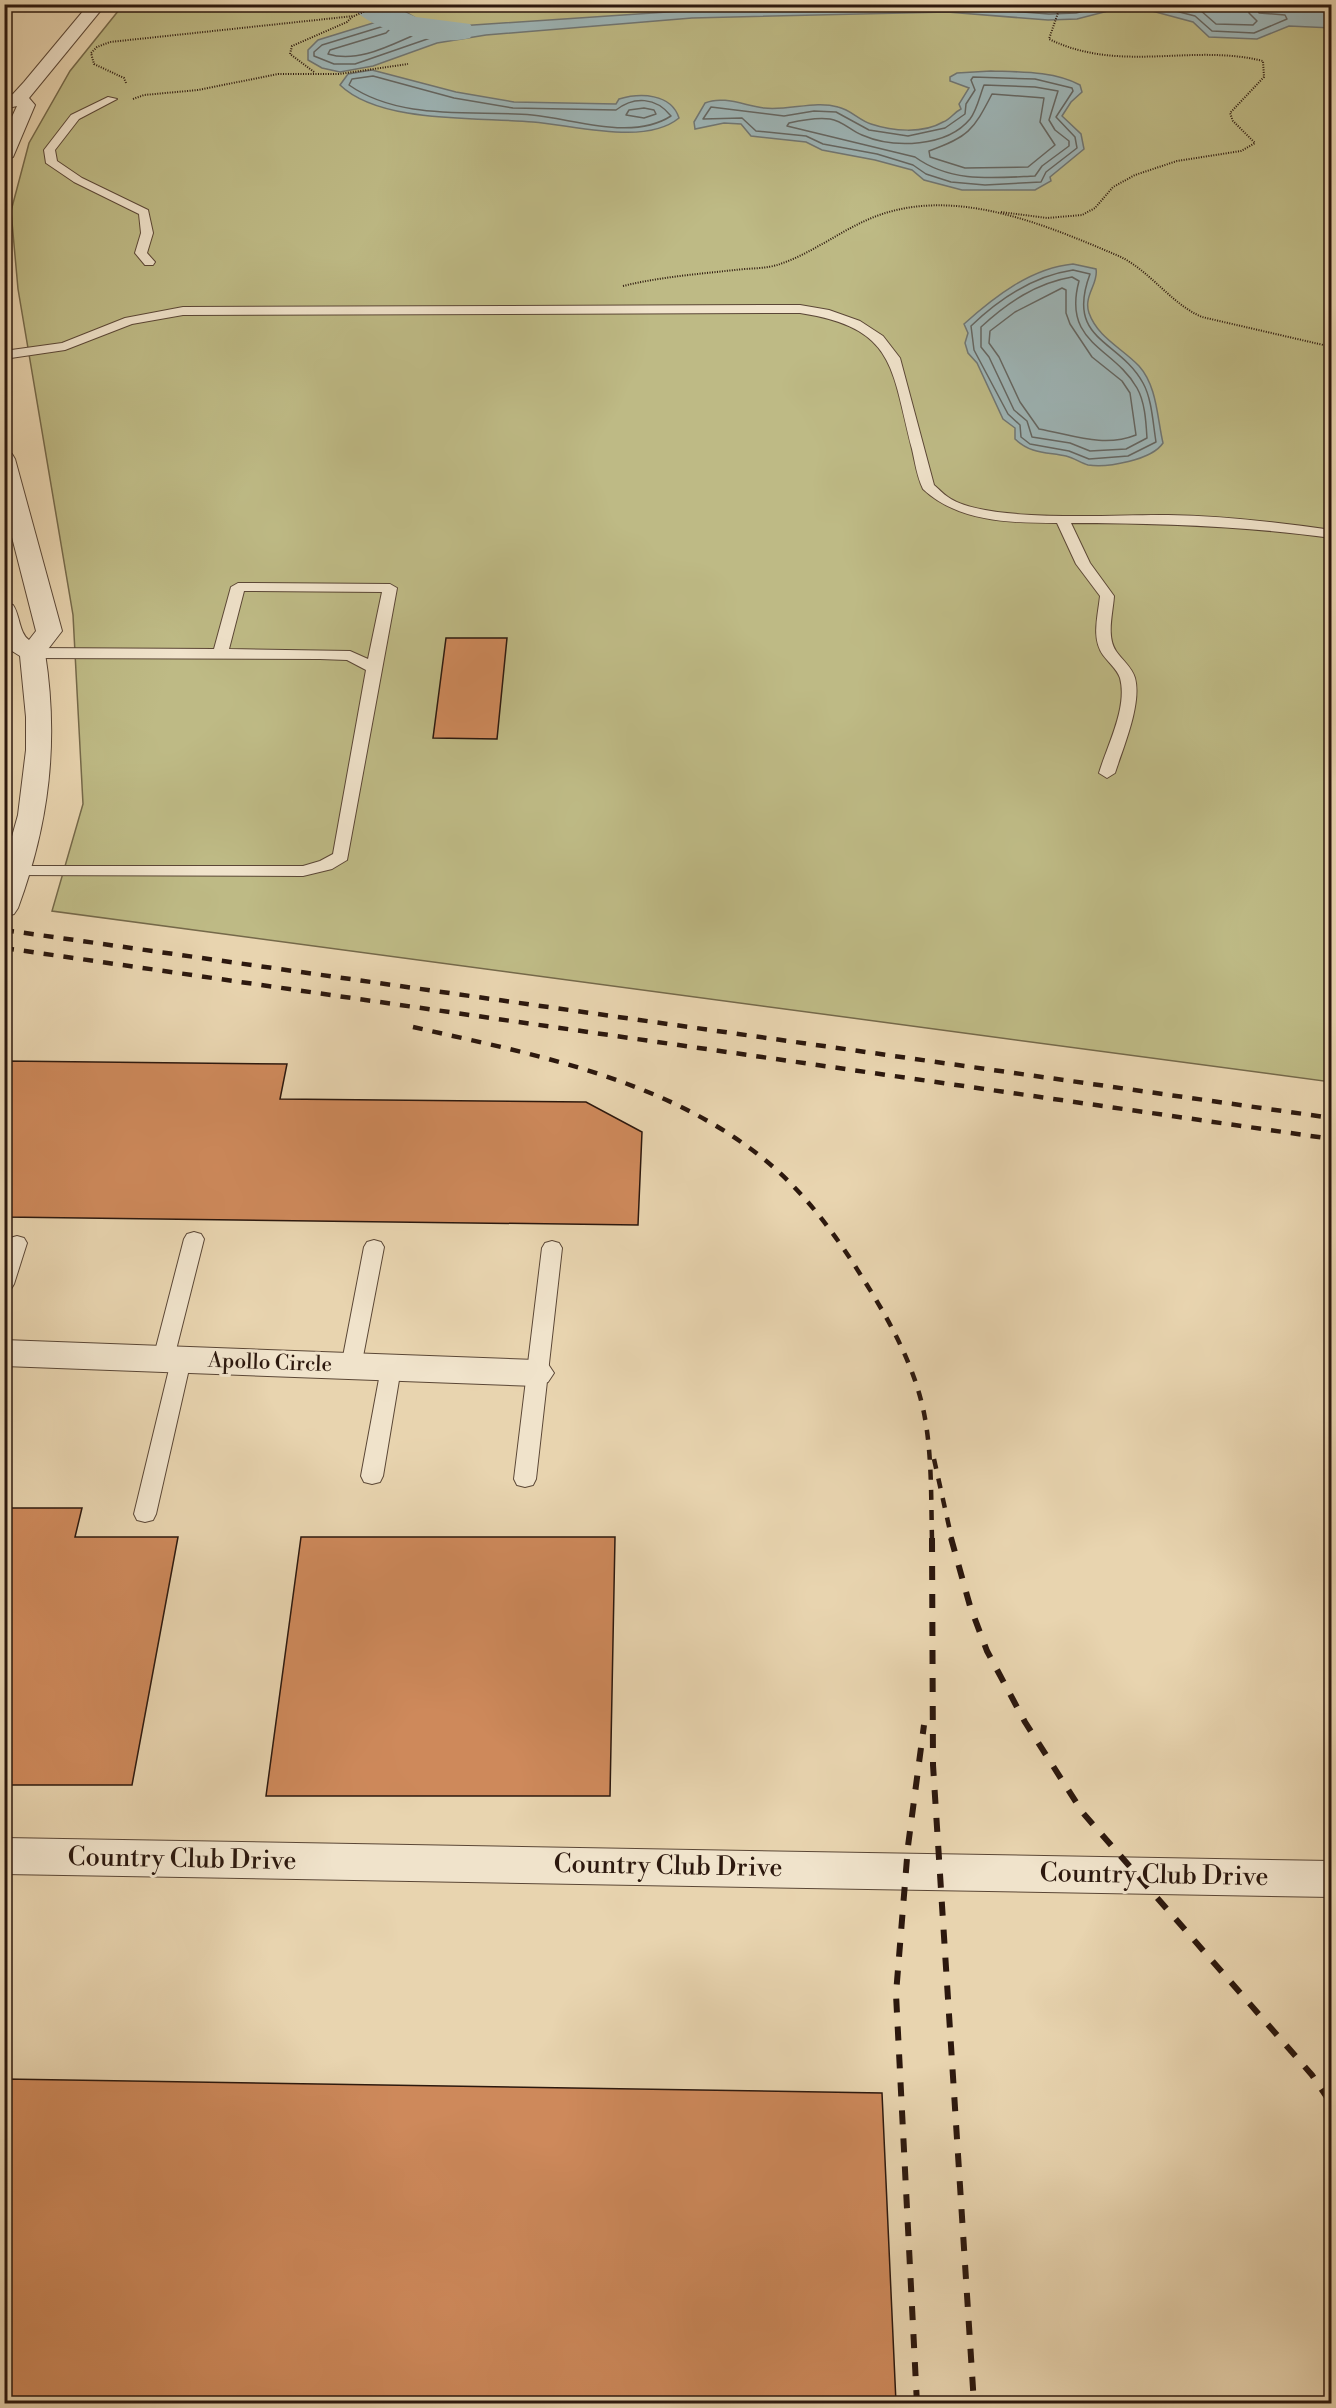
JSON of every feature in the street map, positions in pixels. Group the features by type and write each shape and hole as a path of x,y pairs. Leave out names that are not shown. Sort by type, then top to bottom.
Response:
{"street":[{"path":"4,157 26,105 12,101 98,4"},
{"path":"4,459 49,632 32,653"},
{"path":"4,610 13,640 32,653 38,682 38,775 30,826 4,908"},
{"name":"Apollo Circle","path":"4,1353 536,1374"},
{"name":"Country Club Drive","path":"4,1856 1332,1879"}],"lane":[{"path":"112,99 75,117 50,150 52,163 78,180 144,212 147,233 141,253 149,262"},
{"path":"4,355 65,346 129,321 183,311 800,309 825,313 856,324 879,339 896,361 928,486 944,501 978,513 1062,519 1169,519 1262,524 1332,534"},
{"path":"1062,519 1083,564 1107,596 1104,632 1107,650 1122,666 1128,680 1128,696 1107,773"},
{"path":"16,871 303,871 326,865 341,856 390,588 238,587 220,654"},
{"path":"32,653 350,656 374,668"},
{"path":"145,1514 194,1239"},
{"path":"4,1284 17,1244"},
{"path":"351,1367 374,1247"},
{"path":"525,1479 552,1248"},
{"path":"372,1476 391,1368"}],"path":[{"path":"112,99 126,85 124,78 101,69 90,58 97,47 110,42 201,34 278,21 354,16 382,4"},
{"path":"604,309 604,298 612,289 626,285 779,265 874,217 907,208 959,206 1025,216 1077,216 1091,211 1120,182 1186,159 1212,154 1238,154 1251,148 1255,143 1233,121 1230,113 1239,99 1249,94 1265,79 1266,68 1263,61 1226,56 1113,56 1056,44 1049,39 1061,4"},
{"path":"315,72 290,54 292,46 347,22 354,16"},
{"path":"112,99 127,101 144,95 198,90 278,75 315,72 339,74 374,67 408,64"},
{"path":"992,211 1056,231 1118,255 1164,288 1186,310 1202,317 1332,347"}],"shaded area":[{"path":"123,5 1331,5 1331,1082 52,911 83,804 73,615 18,289 11,211 29,143 70,71"}],"water":[{"path":"1208,4 1331,12 1332,28 1289,26 1257,39 1209,37 1193,22 1152,11 1108,11 1077,19 1048,20 947,12 692,18 486,35 437,43 373,66 340,72 322,68 308,60 308,50 318,40 383,20 374,13 396,6 427,25 444,27 771,5"},
{"path":"372,70 456,92 514,102 616,104 619,99 627,97 654,97 669,104 679,118 665,126 648,131 609,132 533,122 404,113 379,107 358,98 340,85 348,74"},
{"path":"991,71 1048,75 1080,85 1082,92 1071,102 1062,116 1081,134 1084,149 1050,177 1051,181 1035,190 962,190 924,180 912,170 822,150 806,142 751,136 741,124 724,123 695,129 694,122 705,103 719,100 773,109 829,105 843,108 879,126 898,130 917,130 946,121 961,109 959,104 969,88 950,81 950,77 957,73"},
{"path":"1073,264 1096,269 1088,301 1089,313 1093,322 1104,336 1139,366 1150,383 1156,402 1163,443 1149,454 1139,458 1117,464 1096,466 1066,456 1033,450 1021,444 1015,439 1015,428 1003,419 977,363 968,353 965,343 968,333 964,324 1014,285 1042,271"}],"building":[{"path":"446,638 507,638 497,739 433,738"},
{"path":"4,1061 287,1064 280,1099 586,1102 642,1132 638,1225 4,1217"},
{"path":"4,1508 82,1508 75,1537 178,1537 132,1785 4,1785"},
{"path":"301,1537 615,1537 610,1796 266,1796"},
{"path":"4,2079 882,2093 896,2403 4,2403"}],"waterway":[{"path":"365,4 373,11 409,25 459,31"}],"railway":[{"path":"4,930 1332,1118"},
{"path":"4,948 1332,1139"},
{"path":"413,1027 549,1059 638,1088 722,1129 760,1156 789,1182 828,1227 851,1260 881,1309 907,1359 920,1395 927,1428 931,1476 932,1540"},
{"path":"934,1459 952,1540"},
{"path":"932,1538 933,1765 974,2404"},
{"path":"951,1538 970,1606 987,1651 1025,1722 1083,1813 1312,2075 1332,2105"},
{"path":"917,2404 896,1994 908,1846 924,1725"}]}
